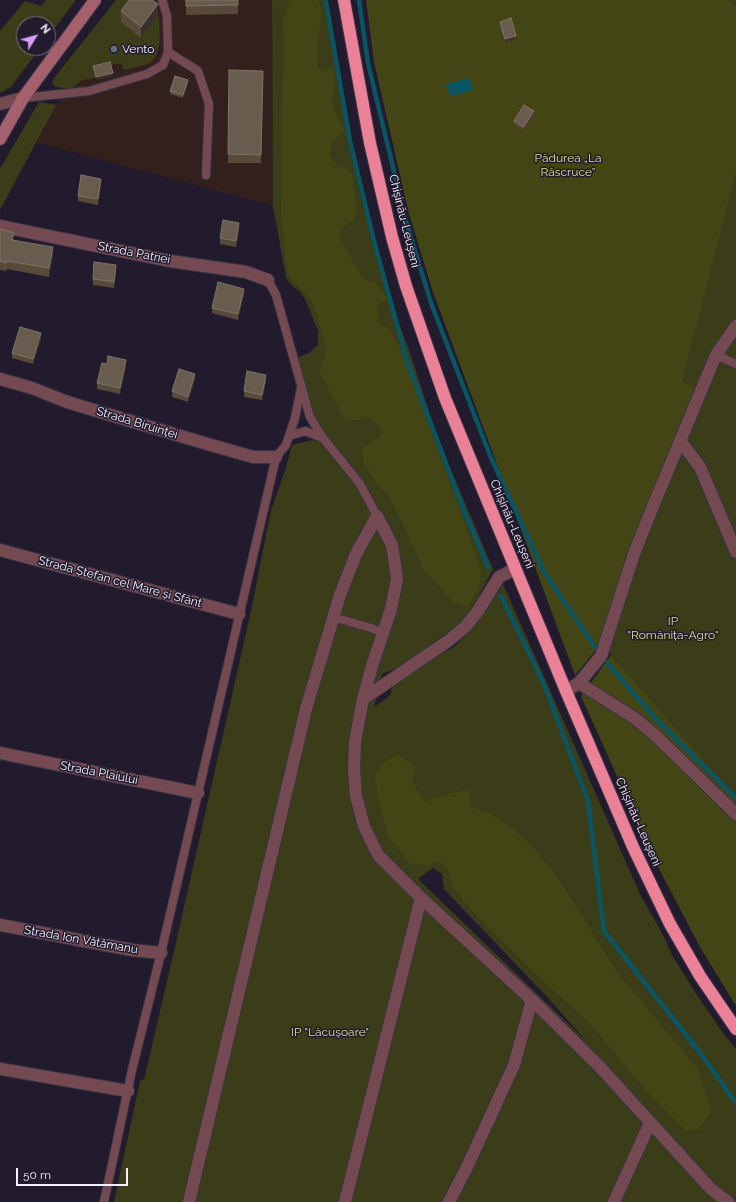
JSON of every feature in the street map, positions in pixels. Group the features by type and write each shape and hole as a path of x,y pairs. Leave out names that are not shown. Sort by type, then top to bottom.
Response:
{"highway":[{"name":"Chișinău-Leușeni","path":"344,0 370,143 392,237 406,286 445,398 566,691 633,847 670,924 700,976 736,1029"}],"main road":[{"path":"0,139 23,98 72,29 95,0"}],"street":[{"path":"0,104 23,98"},
{"name":"Strada Patriei","path":"0,226 170,261 246,272 268,280"},
{"path":"566,691 579,683 601,656 642,532 681,442 716,355 736,326"},
{"name":"Strada Biruinței","path":"0,378 32,388 67,402 204,443 253,457 276,457"},
{"path":"681,442 700,467 736,552"},
{"path":"189,1202 304,717 340,596 356,554 377,516"},
{"path":"377,516 392,546 397,579 391,609 372,666 363,699 355,742 354,770 356,796 364,826 378,855 421,898 532,1000 599,1066 712,1189 728,1202"},
{"name":"Strada Ștefan cel Mare și Sfânt","path":"0,550 239,614"},
{"path":"363,699 448,641 466,626 478,611 499,577 515,569"},
{"path":"579,683 636,719 656,736 736,814"},
{"name":"Strada Plaiului","path":"0,753 198,793"},
{"path":"345,1202 421,898"},
{"name":"Strada Ion Vătămanu","path":"0,925 132,950 161,953"},
{"path":"449,1202 467,1167 514,1065 532,1000"},
{"path":"0,1069 128,1091"},
{"path":"614,1202 650,1123"}],"lane":[{"path":"23,98 89,92 147,74 163,65 168,52 167,16 162,0"},
{"path":"168,52 198,71 209,104 206,175"},
{"path":"268,280 276,295 310,418 323,438 360,484 377,516"},
{"path":"716,355 736,364"},
{"path":"104,1202 128,1091 276,457 286,445 295,418 301,388"},
{"path":"289,436 305,431 323,438"},
{"path":"333,617 371,628 383,634"}],"shaded area":[{"path":"129,0 272,0 273,206 35,142 56,105"}],"green space":[{"path":"46,0 76,0 56,26 56,16 16,16 16,56 34,56 11,87 0,93 0,31 25,1 41,6"},
{"path":"116,0 154,0 159,19 160,42 156,56 151,62 145,65 124,70 121,63 93,69 96,78 82,80 71,89 56,87 52,83 54,78"},
{"name":"IP \"Lăcușoare\"","path":"272,0 324,0 349,145 372,242 383,280 410,353 430,415 453,475 493,569 472,609 462,621 399,667 382,674 374,707 391,694 392,687 427,662 454,647 474,627 487,610 489,600 503,584 640,894 662,933 672,955 695,992 723,1033 736,1049 736,1202 114,1202 139,1086 141,1079 144,1080 175,947 251,611 271,510 285,471 292,445 312,440 336,446 317,425 307,399 299,357 309,353 318,345 318,331 305,299 299,291 290,284 286,277 273,206","holes":["433,868 442,874 444,889 549,999 587,1042 418,879"]},
{"path":"288,0 318,0 322,11 317,48 317,65 321,72 333,67 335,88 331,101 344,130 333,141 329,155 338,166 345,168 352,174 357,210 353,220 344,226 339,236 365,280 377,284 388,299 377,305 379,324 390,329 401,351 459,507 481,572 479,587 468,606 455,604 423,568 389,496 378,486 363,461 363,448 380,437 382,428 365,415 359,420 352,420 343,416 319,371 327,351 317,314 311,300 290,277 287,269 281,217 284,53 283,19 289,5"},
{"name":"Pădurea „La Răscruce”","path":"366,0 728,0 736,6 736,171 682,382 700,389 601,644 575,675 433,292 409,214 374,62"},
{"name":"Pădurea „La Răscruce”","path":"399,0 736,0 736,794 723,782 601,644"},
{"path":"39,102 56,105 0,210 0,169"},
{"path":"611,655 723,782 736,794 736,1006 700,947 657,865 581,696"},
{"path":"397,754 416,767 412,782 425,802 450,793 469,790 471,807 489,813 511,827 532,846 560,881 616,971 697,1068 712,1111 699,1129 686,1131 644,1088 587,1020 546,984 473,912 455,890 447,869 440,861 428,865 410,864 388,835 378,799 375,774 384,763"}],"water":[{"path":"469,78 473,90 450,96 446,84"}],"building":[{"path":"129,0 152,0 158,4 141,27 121,11"},
{"path":"186,0 238,0 238,5 186,6"},
{"path":"511,18 516,36 505,39 500,22"},
{"path":"110,62 113,73 96,77 93,66"},
{"path":"229,70 263,71 261,155 228,154"},
{"path":"175,76 188,80 183,95 170,91"},
{"path":"524,105 534,111 524,127 514,121"},
{"path":"81,175 101,179 98,199 78,196"},
{"path":"223,220 239,223 236,241 220,238"},
{"path":"0,229 14,233 12,240 53,247 49,268 0,261"},
{"path":"94,262 116,265 114,282 93,279"},
{"path":"218,282 244,289 238,314 212,308"},
{"path":"20,327 41,333 33,359 12,353"},
{"path":"108,356 126,360 120,388 97,383 102,363 107,364"},
{"path":"179,369 195,374 188,397 172,391"},
{"path":"247,371 266,375 262,395 244,391"}],"waterway":[{"path":"359,0 368,63 405,218 431,303 491,458 544,572 601,656 655,718 736,798"},
{"path":"326,2 350,141 374,241 407,361 464,511 488,567"},
{"path":"501,596 544,684 588,801 604,931 701,1054 736,1103"}],"place":[{"name":"Vento","path":"114,49"}],"park label":[{"name":"IP \"Romănița-Agro\"","path":"673,628"}]}
